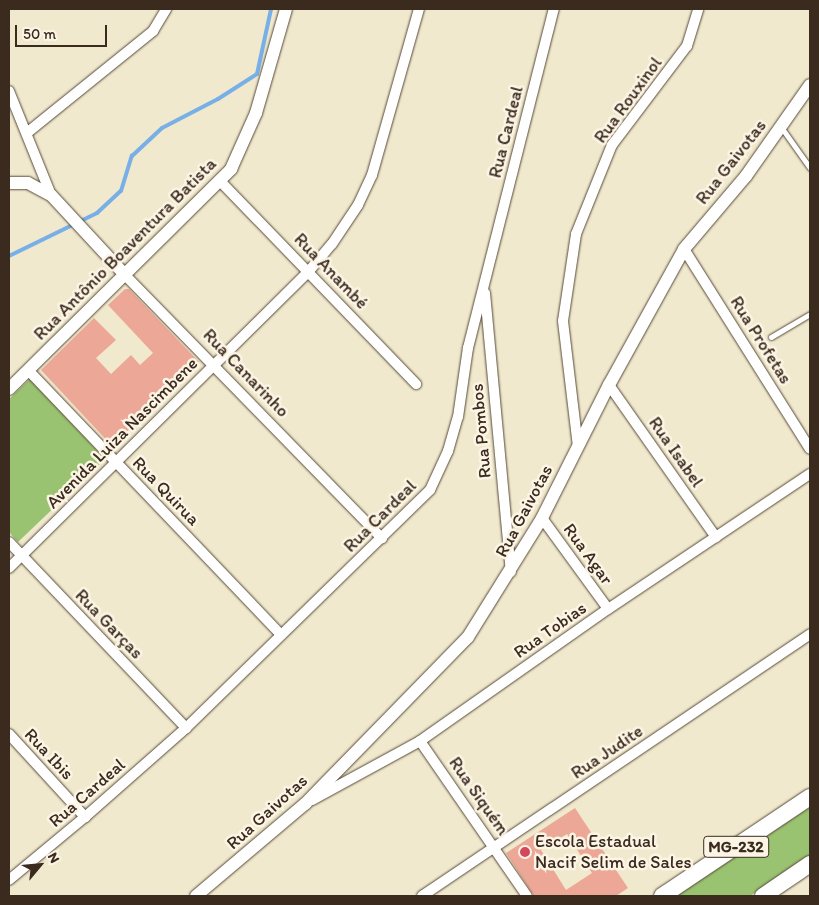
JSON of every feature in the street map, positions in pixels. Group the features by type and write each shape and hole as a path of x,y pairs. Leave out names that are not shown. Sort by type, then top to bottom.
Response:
{"main road":[{"name":"MG-232","path":"662,896 810,797"},
{"name":"MG-232","path":"763,896 810,864"}],"street":[{"path":"28,132 153,32 166,9"},
{"name":"Rua Antônio Boaventura Batista","path":"9,389 221,182 237,160 252,126 286,9"},
{"name":"Avenida Luiza Nascimbene","path":"9,568 309,271 345,226 364,193 419,9"},
{"name":"Rua Cardeal","path":"9,880 86,818 186,728 430,490 448,450 484,286 554,9"},
{"name":"Rua Rouxinol","path":"578,447 563,321 576,234 612,145 687,46 698,9"},
{"name":"Rua Gaivotas","path":"196,896 305,804 468,637 511,573 542,518 609,385 684,249 746,176 810,85"},
{"path":"9,90 28,132 51,195"},
{"name":"Rua Anambé","path":"221,182 416,384"},
{"name":"Rua Canarinho","path":"9,184 28,183 51,195 125,275 382,538"},
{"name":"Rua Profetas","path":"684,249 810,449"},
{"name":"Rua Pombos","path":"484,286 511,573"},
{"name":"Rua Quirua","path":"28,370 281,635"},
{"name":"Rua Isabel","path":"609,385 716,538"},
{"name":"Rua Tobias","path":"305,804 420,741 608,609 810,474"},
{"name":"Rua Agar","path":"542,518 608,609"},
{"name":"Rua Garças","path":"9,542 186,728"},
{"name":"Rua Judite","path":"422,896 810,634"},
{"name":"Rua Ibis","path":"9,734 86,818"},
{"name":"Rua Siquém","path":"420,741 495,847 527,896"}],"lane":[{"path":"781,126 809,164"},
{"path":"771,337 810,314"}],"green space":[{"path":"30,379 105,459 18,542 9,532 9,399"},
{"path":"810,807 810,856 750,896 675,896"}],"building":[{"path":"125,289 129,289 199,362 112,446 41,370 94,318 116,340 96,358 111,374 131,355 140,365 153,353 108,305"},
{"name":"Escola Estadual Nacif Selim de Sales","path":"575,808 628,888 616,896 534,896 506,853","holes":["567,834 592,873 566,890 541,850"]}],"waterway":[{"path":"9,256 97,213 121,191 132,156 162,128 218,99 257,74 271,9"}],"place":[{"name":"Escola Estadual Nacif Selim de Sales","path":"525,852"}]}
